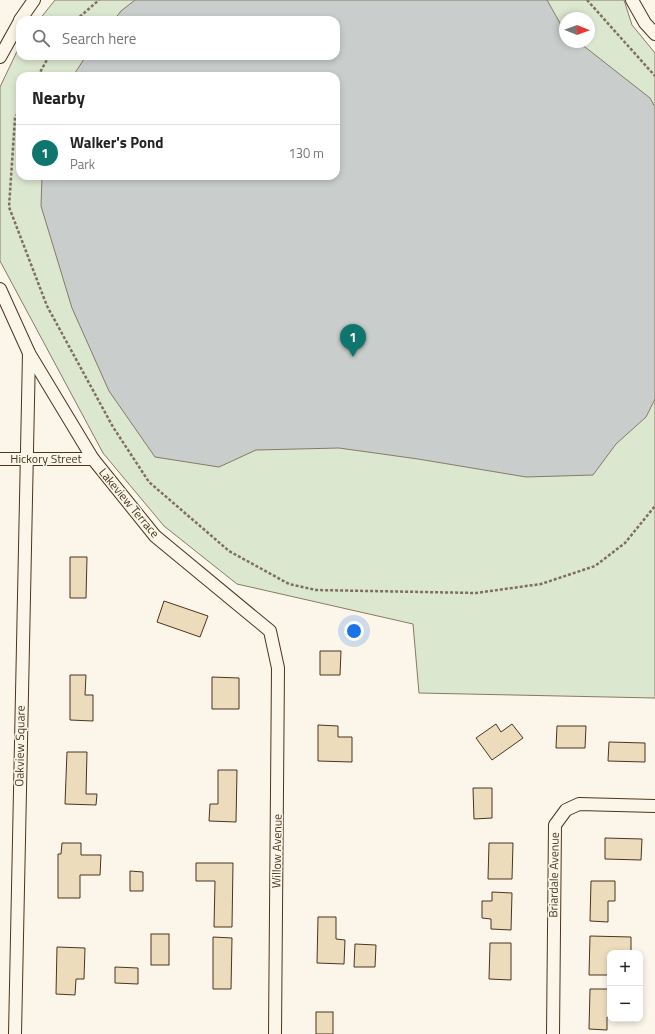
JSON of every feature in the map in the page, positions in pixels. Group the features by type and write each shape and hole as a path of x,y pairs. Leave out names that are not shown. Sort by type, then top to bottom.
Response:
{"street":[{"path":"23,16 34,0"},
{"path":"632,0 646,23 655,34"},
{"path":"0,57 16,27"},
{"name":"Lakeview Terrace","path":"0,289 29,353 92,459 155,536 270,631 278,668"},
{"name":"Lakeview Terrace","path":"26,459 29,353"},
{"name":"Hickory Street","path":"0,459 92,459"},
{"name":"Oakview Square","path":"15,1034 26,459"},
{"name":"Willow Avenue","path":"275,1034 278,668"},
{"name":"Briardale Avenue","path":"553,1034 555,825 566,810 579,804 655,806"}],"path":[{"path":"81,16 99,0"},
{"path":"587,0 655,76"},
{"path":"40,72 47,60"},
{"path":"16,116 9,208 47,306 113,427 149,482 228,551 289,584 316,590 476,593 541,584 595,566 625,543 655,506"}],"green space":[{"path":"55,0 624,0 632,25 655,53 655,698 419,693 413,624 237,584 164,526 103,453 0,261 0,87 16,53 16,60 340,60 340,16 42,16"}],"shaded area":[{"path":"135,0 547,0 559,21 559,48 586,48 650,98 655,107 655,399 646,417 616,444 593,475 526,477 418,459 339,448 256,450 219,467 155,457 109,391 72,308 41,206 42,180 340,180 340,72 76,72 83,60 340,60 340,16 117,16"}],"building":[{"path":"70,557 87,557 86,598 70,598"},
{"path":"164,601 208,616 200,637 157,622"},
{"path":"320,651 341,651 340,675 320,675"},
{"path":"70,675 86,675 85,695 93,695 93,721 70,720"},
{"path":"212,677 239,678 239,709 212,709"},
{"path":"496,724 501,732 512,724 523,738 492,760 476,738"},
{"path":"318,725 338,726 338,737 352,737 352,762 318,761"},
{"path":"557,726 586,726 585,748 556,748"},
{"path":"609,742 645,743 645,762 608,761"},
{"path":"67,752 87,752 86,794 97,794 96,805 65,804"},
{"path":"218,770 237,770 236,822 209,821 210,804 218,804"},
{"path":"473,788 492,788 492,818 474,819"},
{"path":"605,838 642,839 641,860 605,859"},
{"path":"62,843 81,843 81,855 101,855 100,875 80,875 80,898 58,898 58,854 61,854"},
{"path":"489,843 513,843 512,879 488,879"},
{"path":"196,863 233,863 232,927 214,927 215,881 196,881"},
{"path":"130,871 143,872 143,891 130,891"},
{"path":"591,881 615,881 615,901 608,901 608,922 590,921"},
{"path":"492,892 512,893 511,930 491,929 491,919 482,918 482,901 492,901"},
{"path":"318,917 336,917 336,939 345,940 344,964 317,963"},
{"path":"151,934 169,934 169,965 151,965"},
{"path":"590,936 631,937 631,950 607,950 607,975 589,975"},
{"path":"213,937 232,938 231,989 213,989"},
{"path":"490,943 511,943 511,980 489,979"},
{"path":"355,944 376,945 375,967 354,967"},
{"path":"57,947 85,948 84,979 76,979 75,995 56,994"},
{"path":"115,967 138,968 138,984 115,983"},
{"path":"590,989 607,989 607,1030 589,1029"},
{"path":"316,1012 333,1012 333,1034 316,1034"}],"place":[{"name":"Walker's Pond","path":"353,357"}]}
